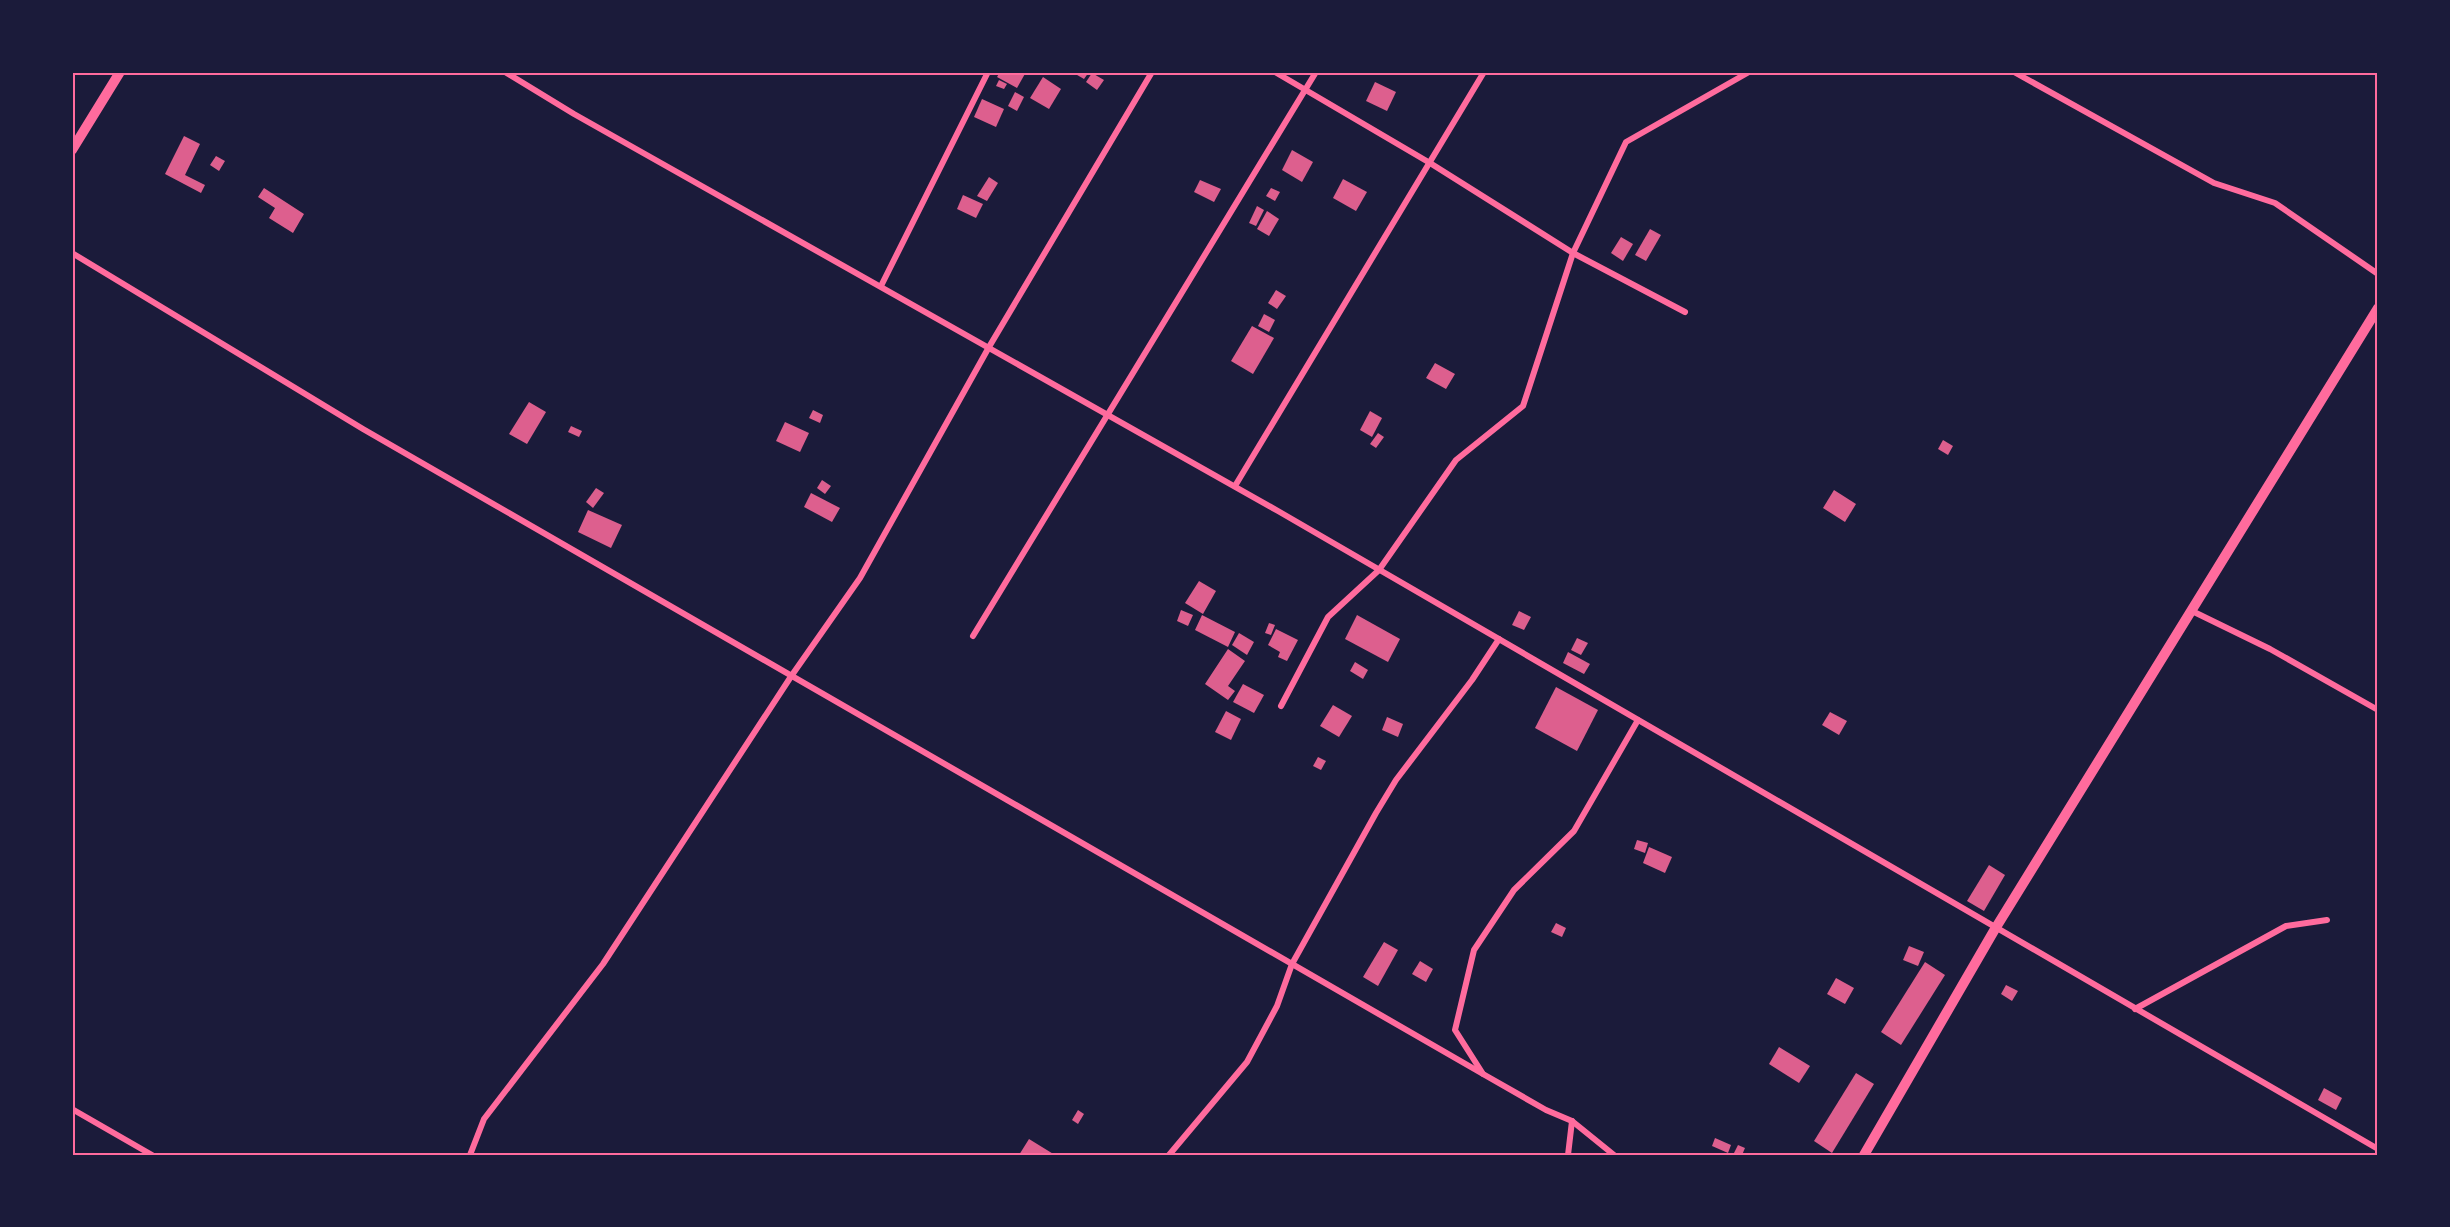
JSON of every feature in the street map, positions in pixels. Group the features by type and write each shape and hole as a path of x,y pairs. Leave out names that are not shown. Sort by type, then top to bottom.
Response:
{"street":[{"path":"72,150 120,72"},
{"path":"505,72 574,114 1234,486 2378,1149"},
{"path":"881,286 988,72"},
{"path":"470,1155 484,1119 603,964 792,675 860,578 989,347 1152,72"},
{"path":"1275,72 1430,162 1573,253 1685,312"},
{"path":"973,636 1316,72"},
{"path":"1234,486 1484,72"},
{"path":"1281,706 1328,617 1379,570 1456,460 1523,405 1573,253 1626,142 1749,72"},
{"path":"2014,72 2214,183 2275,203 2378,274"},
{"path":"72,253 363,429 1483,1074 1546,1110 1572,1121 1614,1155"},
{"path":"1864,1155 1995,929 2378,308"},
{"path":"2193,611 2270,649 2378,710"},
{"path":"1169,1155 1247,1062 1276,1006 1292,964 1396,780 1472,680 1499,639"},
{"path":"1483,1074 1455,1030 1474,950 1514,890 1574,831 1638,720"},
{"path":"2135,1009 2286,926 2327,920"},
{"path":"72,1109 152,1155"},
{"path":"1568,1155 1572,1121"}],"building":[{"path":"1000,72 1026,72 1017,88 997,77"},
{"path":"1072,72 1089,72 1084,79"},
{"path":"1092,73 1104,80 1097,90 1086,82"},
{"path":"1043,77 1061,89 1049,109 1030,98"},
{"path":"999,80 1007,84 1004,89 996,86"},
{"path":"1375,82 1396,92 1387,111 1366,101"},
{"path":"1015,92 1024,97 1017,111 1008,106"},
{"path":"982,99 1004,109 996,127 974,117"},
{"path":"184,136 200,144 185,175 205,185 201,193 165,174"},
{"path":"1292,150 1313,162 1302,182 1282,170"},
{"path":"216,156 225,161 219,171 210,165"},
{"path":"989,177 998,183 987,201 977,196"},
{"path":"1343,179 1367,192 1356,211 1333,198"},
{"path":"1200,180 1221,189 1214,202 1194,192"},
{"path":"264,188 304,214 293,233 269,218 275,208 258,197"},
{"path":"1271,188 1280,192 1275,201 1266,196"},
{"path":"963,195 983,204 976,218 957,209"},
{"path":"1257,206 1264,210 1256,226 1249,223"},
{"path":"1267,211 1279,219 1269,236 1257,229"},
{"path":"1650,229 1661,235 1646,261 1635,255"},
{"path":"1621,237 1633,244 1623,261 1611,253"},
{"path":"1276,290 1286,296 1277,309 1268,303"},
{"path":"1264,314 1275,320 1269,332 1258,326"},
{"path":"1252,326 1274,338 1253,374 1231,361"},
{"path":"1435,363 1455,374 1446,389 1426,378"},
{"path":"529,402 546,412 527,444 509,434"},
{"path":"813,410 823,415 820,423 809,418"},
{"path":"1370,411 1382,418 1372,437 1360,430"},
{"path":"785,422 809,433 800,452 776,441"},
{"path":"571,426 582,431 579,437 568,432"},
{"path":"1378,433 1384,437 1376,448 1370,444"},
{"path":"1943,440 1953,446 1948,455 1938,449"},
{"path":"822,480 831,486 825,494 817,488"},
{"path":"596,488 604,493 593,508 586,502"},
{"path":"1834,490 1856,504 1845,522 1823,508"},
{"path":"811,493 840,508 832,522 804,507"},
{"path":"588,510 622,525 611,548 578,532"},
{"path":"1199,581 1216,591 1203,614 1185,603"},
{"path":"1181,610 1193,615 1188,626 1177,621"},
{"path":"1519,611 1531,617 1524,630 1512,625"},
{"path":"1202,615 1235,632 1228,647 1195,630"},
{"path":"1357,615 1400,639 1388,662 1345,639"},
{"path":"1269,623 1275,625 1271,635 1265,633"},
{"path":"1276,629 1298,640 1287,661 1278,657 1280,652 1268,645"},
{"path":"1239,633 1254,642 1247,655 1232,645"},
{"path":"1577,638 1588,643 1581,655 1571,650"},
{"path":"1228,649 1245,661 1228,686 1235,691 1228,700 1205,684"},
{"path":"1568,652 1590,664 1584,674 1563,663"},
{"path":"1355,662 1368,670 1363,679 1350,671"},
{"path":"1243,684 1264,695 1254,713 1233,702"},
{"path":"1556,687 1598,710 1577,751 1535,728"},
{"path":"1333,705 1352,716 1339,737 1320,726"},
{"path":"1226,711 1241,719 1231,740 1215,732"},
{"path":"1830,712 1847,721 1839,735 1822,725"},
{"path":"1387,717 1403,724 1398,737 1382,730"},
{"path":"1318,757 1326,761 1321,770 1313,766"},
{"path":"1637,840 1648,843 1645,853 1634,849"},
{"path":"1649,847 1672,857 1665,873 1643,863"},
{"path":"1989,865 2005,875 1984,911 1967,901"},
{"path":"1556,923 1566,928 1562,937 1551,932"},
{"path":"1384,942 1398,950 1378,986 1363,977"},
{"path":"1909,946 1924,952 1918,966 1903,960"},
{"path":"1420,961 1433,969 1426,982 1412,974"},
{"path":"1925,962 1945,975 1901,1045 1881,1032"},
{"path":"1836,978 1854,988 1845,1004 1827,994"},
{"path":"2006,985 2018,991 2012,1001 2001,994"},
{"path":"1779,1047 1810,1066 1799,1083 1769,1064"},
{"path":"1856,1073 1874,1084 1832,1153 1814,1141"},
{"path":"2324,1088 2342,1098 2336,1110 2318,1100"},
{"path":"1078,1110 1084,1114 1078,1124 1072,1120"},
{"path":"1715,1138 1731,1145 1728,1153 1712,1146"},
{"path":"1029,1139 1055,1155 1019,1155"},
{"path":"1738,1145 1745,1148 1742,1155 1733,1155"}]}
